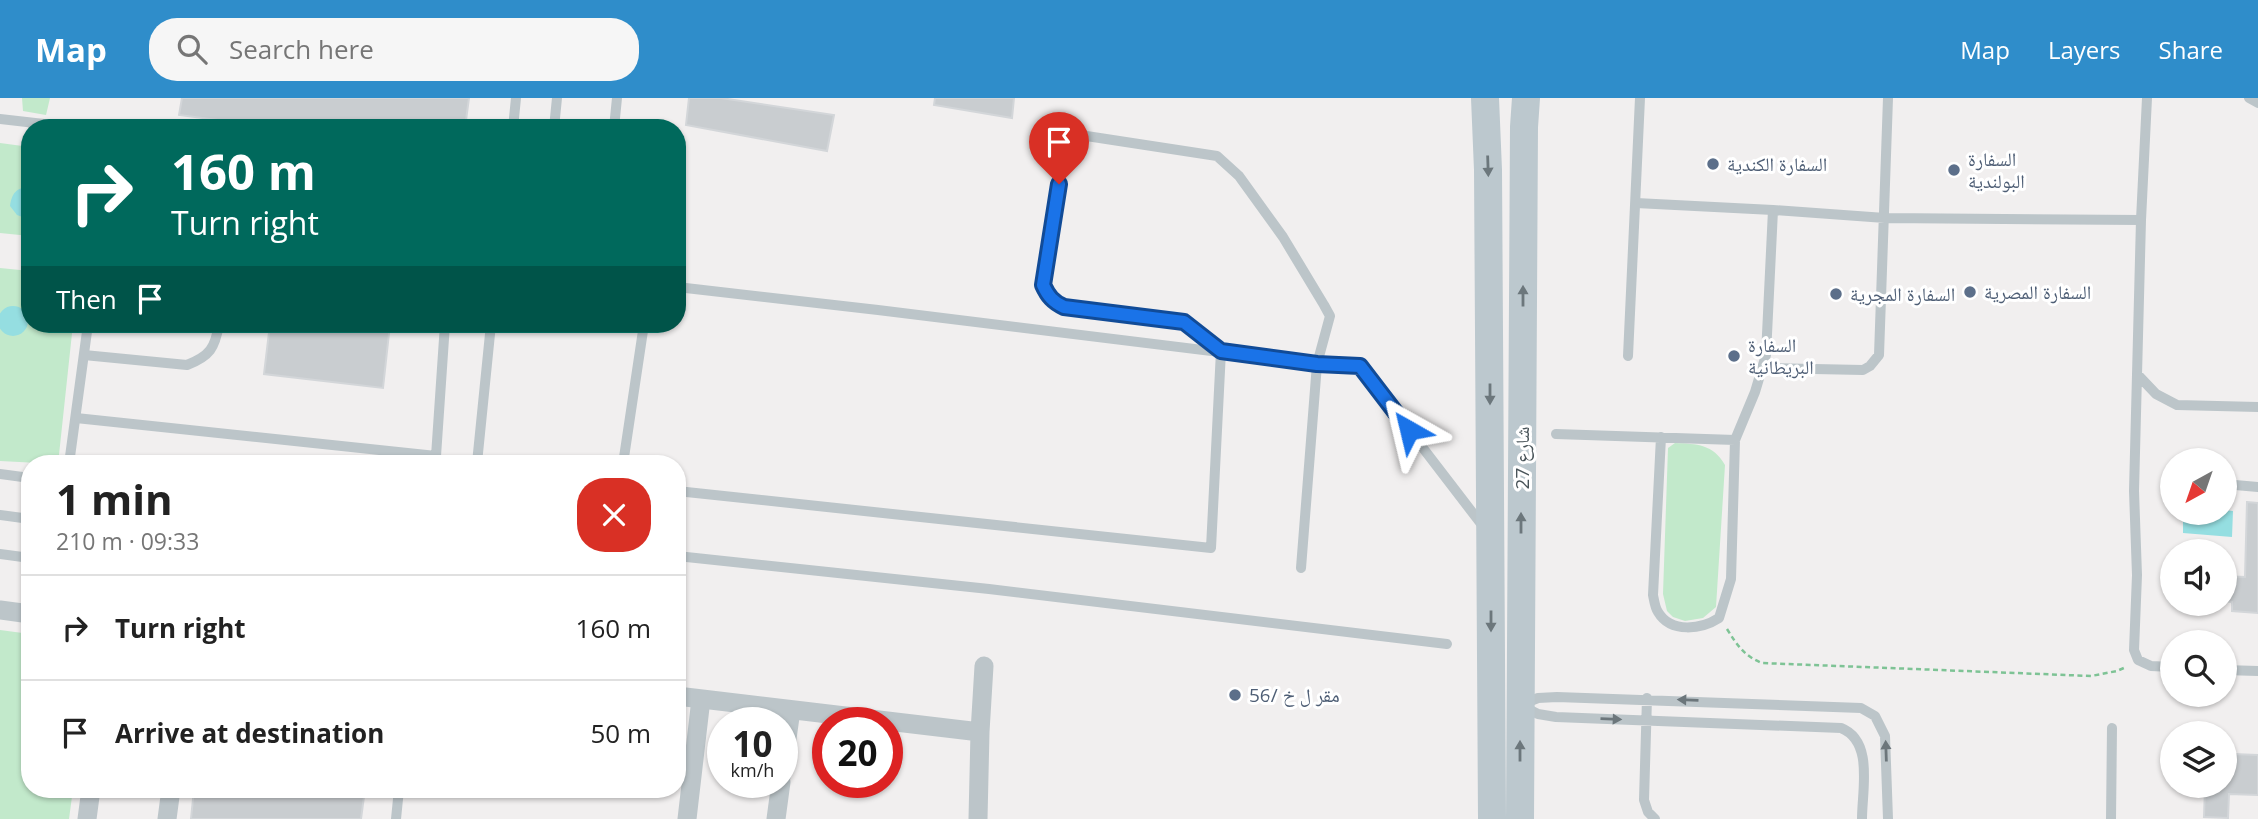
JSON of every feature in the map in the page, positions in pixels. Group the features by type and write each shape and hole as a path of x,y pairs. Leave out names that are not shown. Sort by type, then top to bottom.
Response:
{"main road":[{"name":"شارع 27","path":"1485,98 1488,170 1492,819"},
{"name":"شارع 27","path":"1520,819 1526,98"},
{"path":"1524,127 1533,98"},
{"path":"1492,706 1521,705"}],"street":[{"path":"0,610 21,613"},
{"path":"978,819 979,732 984,666"},
{"path":"686,697 766,707"},
{"path":"687,819 701,699"},
{"path":"798,711 979,732"},
{"path":"87,819 90,798"},
{"path":"167,819 170,798"},
{"path":"776,819 779,798"}],"lane":[{"path":"514,119 516,98"},
{"path":"555,119 557,98"},
{"path":"615,119 617,98"},
{"path":"1628,356 1640,98"},
{"path":"1762,368 1863,370 1879,355 1888,98"},
{"path":"2147,98 2134,491 2137,575 2134,650 2138,660 2151,666 2160,666"},
{"path":"2249,98 2258,103"},
{"path":"0,119 21,121"},
{"path":"1221,351 1184,322 1064,307 1051,299 1043,285 1067,134 1217,156 1239,176 1298,259 1329,316 1317,364 1301,568"},
{"path":"1636,203 1885,218 2141,220"},
{"path":"1661,438 1653,596 1657,612 1665,620 1686,627 1707,625 1720,618 1731,579 1735,440 1755,392 1766,355 1773,210"},
{"path":"686,289 1317,364 1360,366 1491,536"},
{"path":"70,455 87,333"},
{"path":"84,355 187,365 202,359 216,344 218,333"},
{"path":"436,455 444,333"},
{"path":"478,455 490,333"},
{"path":"624,455 643,333"},
{"path":"686,492 1211,548 1221,351"},
{"path":"2137,374 2156,394 2177,405 2258,407"},
{"path":"76,418 427,455"},
{"path":"1556,434 1735,440"},
{"path":"0,474 21,477"},
{"path":"2237,485 2258,487"},
{"path":"0,515 21,518"},
{"path":"0,554 21,557"},
{"path":"686,557 989,589 1447,644"},
{"path":"2237,670 2258,671"},
{"path":"1521,705 1547,696 1861,708 1875,716 1885,736 1888,819"},
{"path":"1647,698 1644,800 1648,812 1656,819"},
{"path":"1521,705 1547,716 1832,727 1848,731 1855,736 1863,751 1862,819"},
{"path":"2111,819 2112,728"},
{"path":"396,819 398,798"}],"path":[{"path":"1720,618 1741,651 1749,659 1762,663 2091,676 2117,671 2138,660"}],"green space":[{"path":"22,98 50,98 46,115 23,111"},
{"path":"0,143 21,146 21,235 0,233"},
{"path":"0,268 21,270 21,333 72,333 59,455 21,455 21,462 0,461"},
{"path":"1675,443 1710,449 1725,465 1716,607 1703,618 1685,621 1673,617 1667,611 1663,594 1668,448"},
{"path":"0,630 21,633 21,798 72,798 69,819 0,819"}],"water":[{"path":"21,188 21,216 10,206 15,192"},
{"path":"7,307 19,307 22,333 7,335 -1,327 -1,315"},
{"path":"2183,525 2232,525 2232,537 2183,533"}],"building":[{"path":"182,98 469,98 466,119 210,119 179,115"},
{"path":"689,98 721,98 834,115 827,151 686,125"},
{"path":"935,98 1014,98 1012,118 934,105"},
{"path":"269,333 389,333 383,388 264,374"},
{"path":"2247,502 2258,503 2258,613 2237,611 2237,577 2245,577"},
{"path":"2237,754 2258,755 2258,795 2237,794"},
{"path":"193,798 364,798 361,819 191,819"},
{"path":"2205,798 2229,798 2228,818 2204,817"}],"place":[{"name":"السفارة الكندية","path":"1713,164"},
{"name":"السفارة البولندية","path":"1954,170"},
{"name":"السفارة المصرية","path":"1970,292"},
{"name":"السفارة المجرية","path":"1836,294"},
{"name":"السفارة البريطانية","path":"1734,356"},
{"name":"مقر ل خ /56","path":"1235,695"}],"route":[{"path":"1059,184 1043,285 1056,303 1064,307 1184,322 1221,351 1317,364 1360,366 1409,430"}]}
